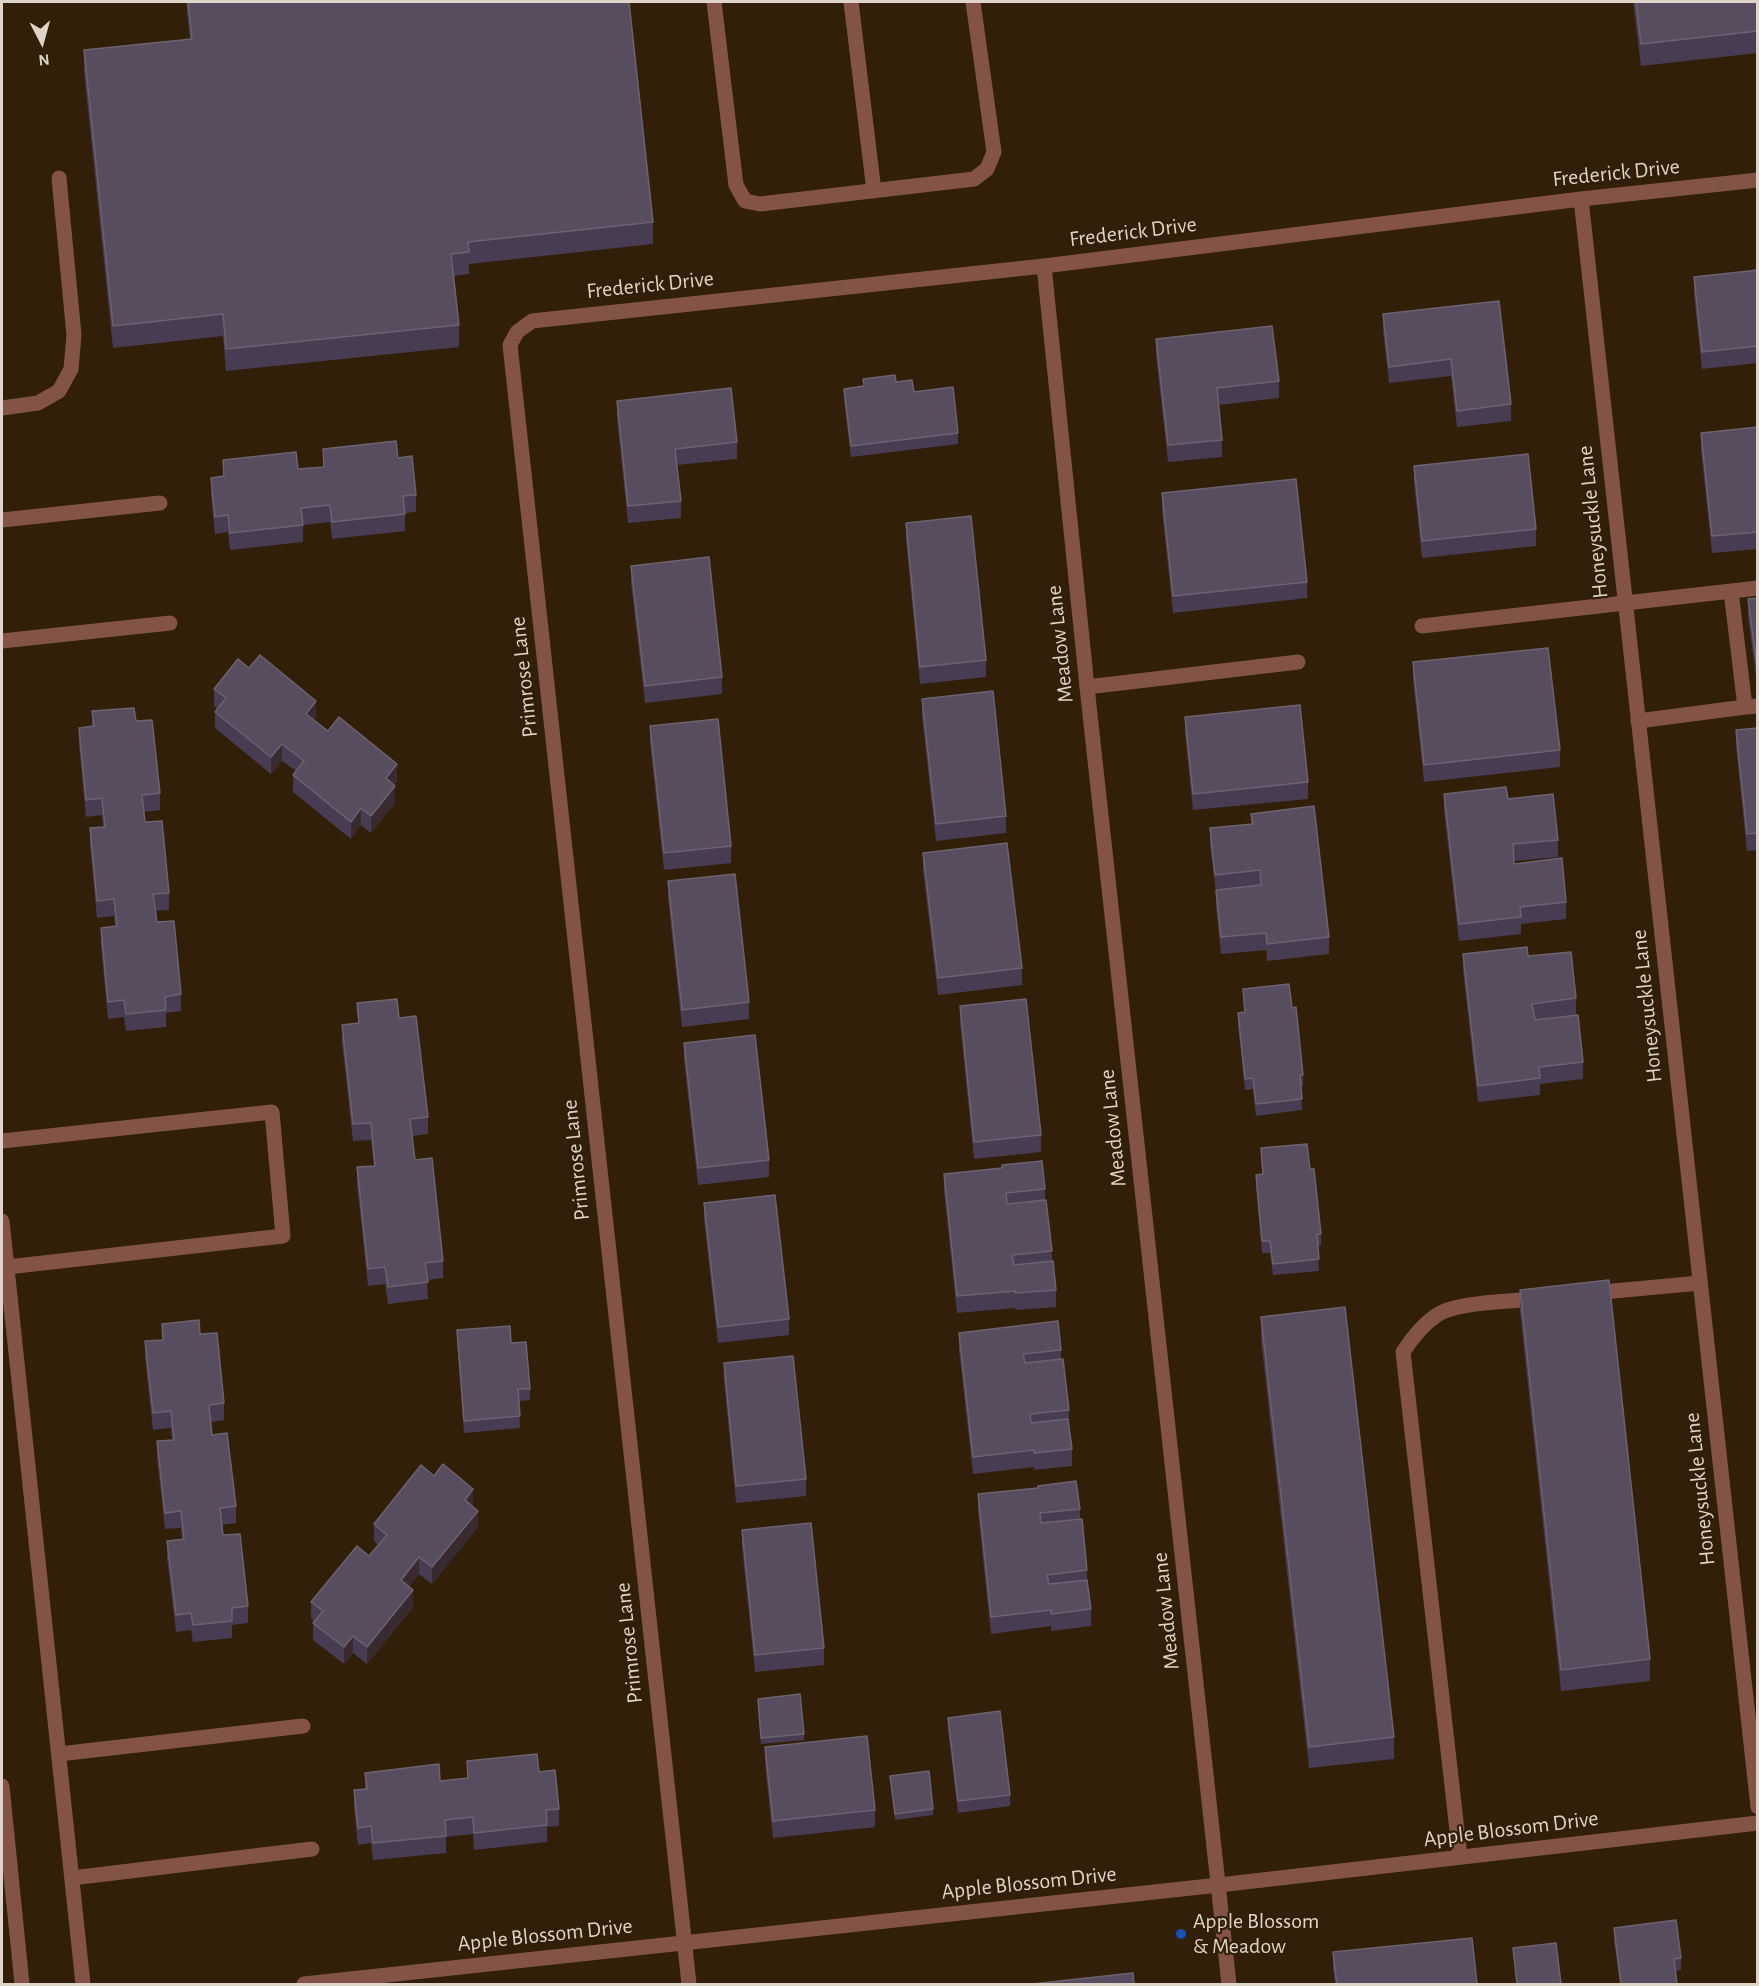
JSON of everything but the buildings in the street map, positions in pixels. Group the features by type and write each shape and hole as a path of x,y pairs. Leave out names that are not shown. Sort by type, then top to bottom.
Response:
{"street":[{"path":"714,2 736,184 745,201 760,204 974,179 987,169 994,152 973,2"},
{"path":"851,2 874,191"},
{"path":"2,408 38,403 59,391 71,369 74,335 59,178"},
{"name":"Frederick Drive","path":"517,332 532,321 1044,266 1581,199 1758,180"},
{"name":"Honeysuckle Lane","path":"1581,199 1758,1807"},
{"name":"Meadow Lane","path":"1044,266 1087,687 1229,1984"},
{"name":"Primrose Lane","path":"517,332 510,345 689,1984"},
{"path":"2,520 160,503"},
{"path":"1422,626 1758,588"},
{"path":"1638,721 1751,707 1731,591"},
{"path":"2,641 170,623"},
{"path":"1087,687 1298,662"},
{"path":"2,1142 272,1112 283,1236 7,1267"},
{"path":"2,1221 83,1984"},
{"path":"1572,1295 1700,1283"},
{"path":"1460,1857 1402,1352 1416,1332 1439,1313 1467,1305 1549,1298"},
{"path":"59,1754 303,1726"},
{"path":"2,1786 22,1984"},
{"name":"Apple Blossom Drive","path":"304,1984 1219,1886 1758,1823"},
{"path":"72,1878 312,1849"}],"place":[{"name":"Apple Blossom & Meadow","path":"1181,1934"}]}
